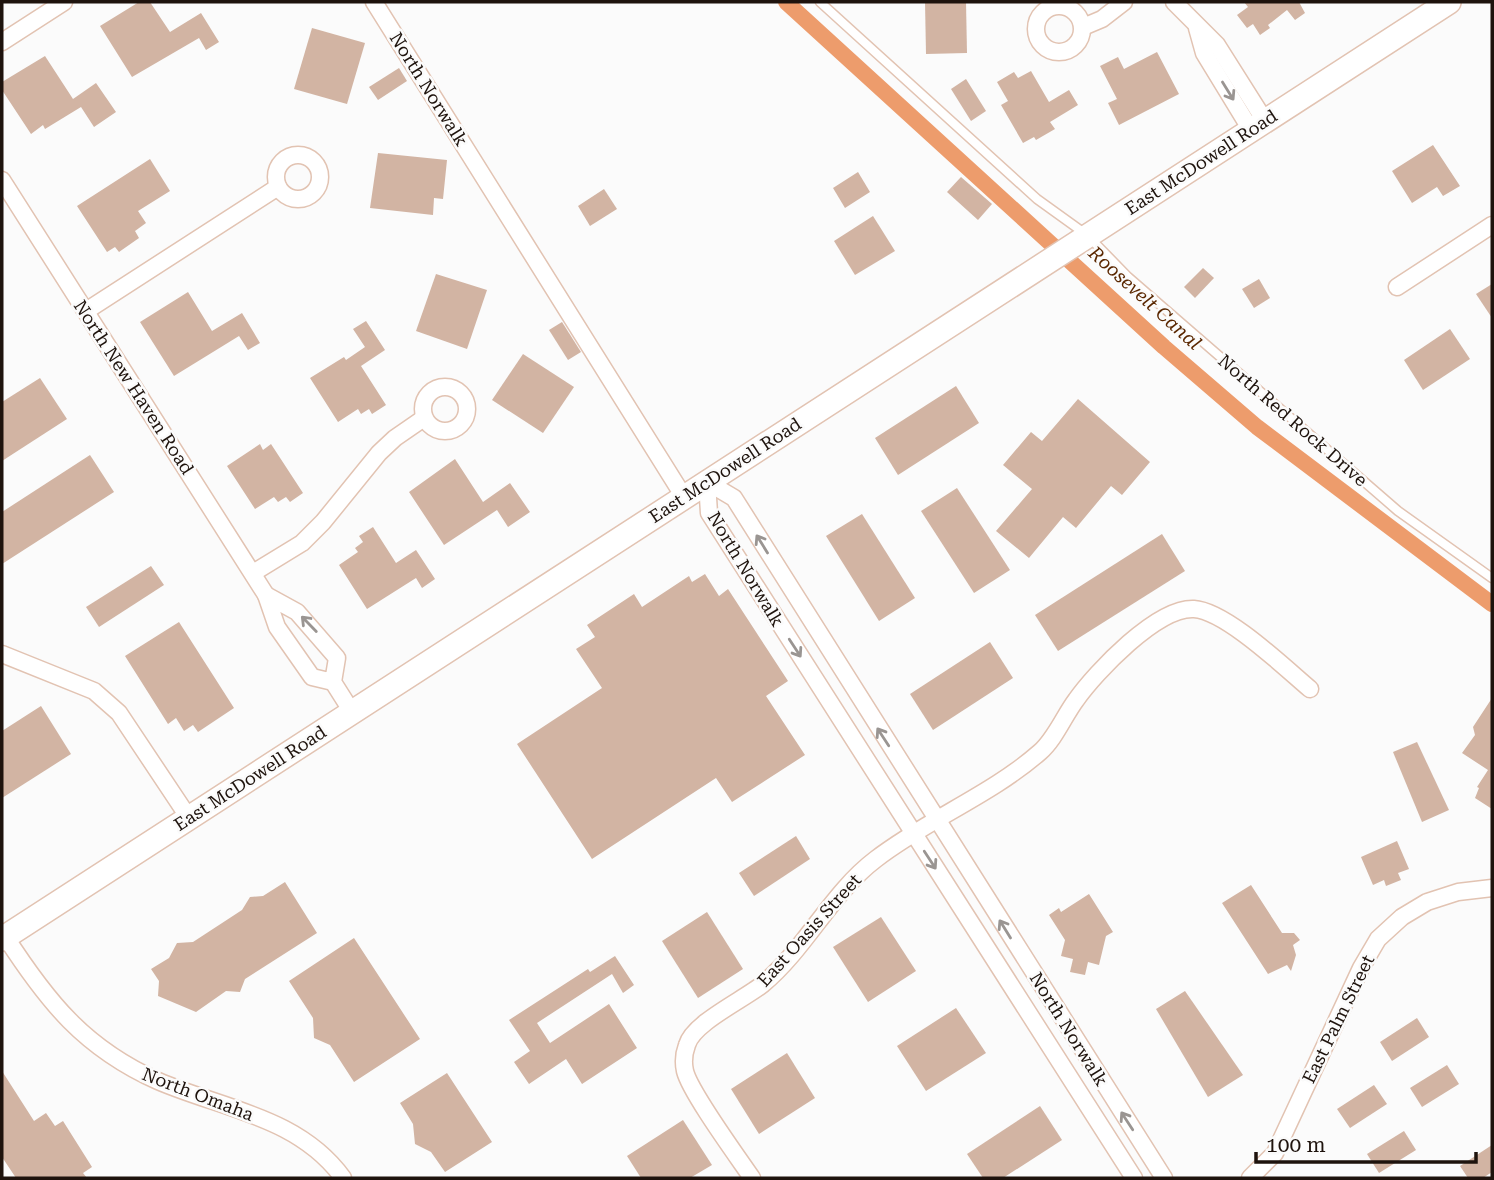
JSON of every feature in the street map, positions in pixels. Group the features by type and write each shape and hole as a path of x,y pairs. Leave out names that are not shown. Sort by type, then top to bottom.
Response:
{"main road":[{"name":"East McDowell Road","path":"4,937 1449,2"}],"street":[{"path":"2,42 64,2"},
{"name":"North Norwalk","path":"374,2 684,497"},
{"path":"1083,27 1102,19 1124,2"},
{"path":"1174,2 1217,45 1258,125"},
{"name":"North New Haven Road","path":"2,180 253,573 266,595 277,627 312,677 333,682"},
{"path":"86,312 278,187"},
{"path":"1397,287 1492,225"},
{"path":"253,573 302,543 323,523 379,453 424,418"},
{"name":"North Norwalk","path":"707,482 709,513 1076,1040 1164,1178"},
{"name":"North Norwalk","path":"707,482 734,498 1056,1055 1135,1178"},
{"name":"North New Haven Road","path":"266,595 297,612 337,658 333,682 352,712"},
{"name":"East Oasis Street","path":"752,1178 685,1073 684,1058 692,1033 766,982 825,914 844,887 925,826 1012,773 1042,750 1076,699 1124,645 1163,619 1194,609 1229,622 1310,690"},
{"path":"2,654 94,691 119,713 189,818"},
{"name":"East Palm Street","path":"1250,1178 1275,1153 1361,968 1378,939 1402,917 1427,902 1458,892 1492,888"},
{"name":"North Omaha","path":"4,937 41,992 61,1014 104,1050 158,1081 279,1124 312,1144 343,1178"},
{"path":"1056,1055 1076,1040"}],"lane":[{"name":"North Red Rock Drive","path":"820,2 1037,199 1398,511 1492,578"}],"building":[{"path":"139,2 150,2 170,32 201,13 219,42 206,50 199,38 132,77 100,26"},
{"path":"925,2 966,2 967,53 926,54"},
{"path":"1244,2 1299,2 1305,13 1295,20 1287,10 1260,35 1253,24 1247,28 1237,15 1248,7"},
{"path":"312,28 365,43 347,104 294,89"},
{"path":"1157,52 1179,94 1119,125 1108,103 1117,99 1100,66 1118,57 1124,69"},
{"path":"45,56 73,99 96,83 116,112 94,127 81,107 45,129 43,125 31,134 2,90 2,82"},
{"path":"399,68 407,81 378,100 369,87"},
{"path":"1031,71 1049,102 1069,90 1078,105 1050,122 1055,129 1036,140 1034,137 1023,143 1001,105 1008,101 997,82 1014,72 1018,78"},
{"path":"966,79 986,111 971,121 951,89"},
{"path":"1433,145 1460,186 1443,196 1437,187 1412,203 1392,171"},
{"path":"378,153 447,160 443,199 434,198 433,215 370,208"},
{"path":"150,159 170,191 138,211 146,223 135,231 139,238 119,252 115,247 107,252 77,206"},
{"path":"858,172 870,192 845,208 833,188"},
{"path":"961,177 992,204 978,220 947,192"},
{"path":"604,189 617,209 590,226 578,206"},
{"path":"873,216 895,251 855,275 834,241"},
{"path":"1203,268 1214,278 1195,298 1184,287"},
{"path":"436,274 487,290 467,349 416,331"},
{"path":"1259,279 1270,298 1254,308 1242,289"},
{"path":"1492,284 1492,318 1476,294"},
{"path":"188,292 212,331 242,313 260,343 248,350 239,336 174,376 140,322"},
{"path":"366,321 385,350 361,366 386,405 372,414 369,409 361,414 358,409 338,422 310,378 365,347 353,329"},
{"path":"562,322 581,352 568,360 549,330"},
{"path":"1450,329 1470,359 1423,390 1404,360"},
{"path":"523,354 574,387 543,433 492,400"},
{"path":"40,378 67,419 2,461 2,402"},
{"path":"956,386 979,423 898,475 875,438"},
{"path":"1078,399 1150,462 1122,495 1111,486 1076,528 1063,517 1029,558 996,531 1032,489 1003,465 1031,432 1042,441"},
{"path":"260,444 263,450 271,444 303,493 290,502 286,497 278,502 274,497 255,509 227,466"},
{"path":"90,455 114,492 2,564 2,512"},
{"path":"455,459 483,502 510,483 530,512 508,527 497,510 444,545 409,492"},
{"path":"957,488 1010,570 974,593 921,511"},
{"path":"862,514 915,598 879,621 826,536"},
{"path":"373,527 396,563 416,550 435,579 422,588 416,578 367,609 339,565 358,552 355,548 363,542 359,536"},
{"path":"1162,534 1185,571 1058,651 1035,615"},
{"path":"151,566 164,585 99,627 86,607"},
{"path":"705,574 719,596 728,589 788,681 766,696 805,755 732,802 716,778 592,859 517,744 602,688 576,649 595,637 587,625 634,594 642,607 689,576 692,582"},
{"path":"179,622 234,708 198,732 193,725 184,731 176,718 168,724 125,656"},
{"path":"990,642 1013,678 933,730 910,694"},
{"path":"1492,698 1492,809 1475,798 1479,788 1477,787 1488,770 1462,753 1475,735 1473,727"},
{"path":"41,706 71,754 2,798 2,731"},
{"path":"1417,742 1449,810 1422,822 1393,752"},
{"path":"796,836 810,859 754,896 739,873"},
{"path":"1397,841 1409,869 1398,873 1401,880 1386,886 1384,880 1373,885 1361,857"},
{"path":"285,882 317,933 245,979 240,992 226,991 196,1012 158,996 159,981 151,969 169,958 177,943 193,942 242,910 250,897 263,896"},
{"path":"1251,885 1282,933 1294,933 1300,940 1293,945 1296,955 1291,971 1287,965 1268,974 1222,903"},
{"path":"1089,894 1113,932 1106,936 1099,965 1088,962 1085,975 1070,972 1073,959 1061,956 1065,940 1049,915 1059,908 1061,912"},
{"path":"707,912 743,969 698,998 662,941"},
{"path":"881,917 916,971 868,1002 833,947"},
{"path":"354,938 420,1039 354,1082 330,1045 314,1038 313,1018 289,981"},
{"path":"615,956 634,985 623,993 612,974 537,1023 550,1043 609,1004 637,1048 582,1084 566,1059 529,1084 514,1062 530,1051 509,1020 588,969 590,972"},
{"path":"1185,991 1243,1075 1208,1097 1156,1009"},
{"path":"956,1008 986,1053 926,1091 897,1046"},
{"path":"1417,1018 1429,1037 1392,1061 1380,1042"},
{"path":"787,1053 815,1098 759,1134 731,1089"},
{"path":"1447,1065 1459,1084 1422,1107 1410,1088"},
{"path":"2,1071 34,1121 46,1113 55,1126 63,1121 92,1167 83,1173 87,1178 16,1178 2,1157"},
{"path":"447,1073 492,1142 445,1172 431,1152 415,1144 413,1124 400,1103"},
{"path":"1374,1085 1387,1104 1350,1128 1337,1109"},
{"path":"1040,1106 1062,1140 1003,1178 983,1178 967,1154"},
{"path":"683,1120 712,1165 690,1178 641,1178 627,1156"},
{"path":"1404,1131 1416,1150 1379,1173 1367,1154"},
{"path":"1492,1145 1492,1172 1483,1178 1468,1178 1460,1166"}],"waterway":[{"name":"Roosevelt Canal","path":"786,2 1164,347 1257,427 1492,604"}]}
